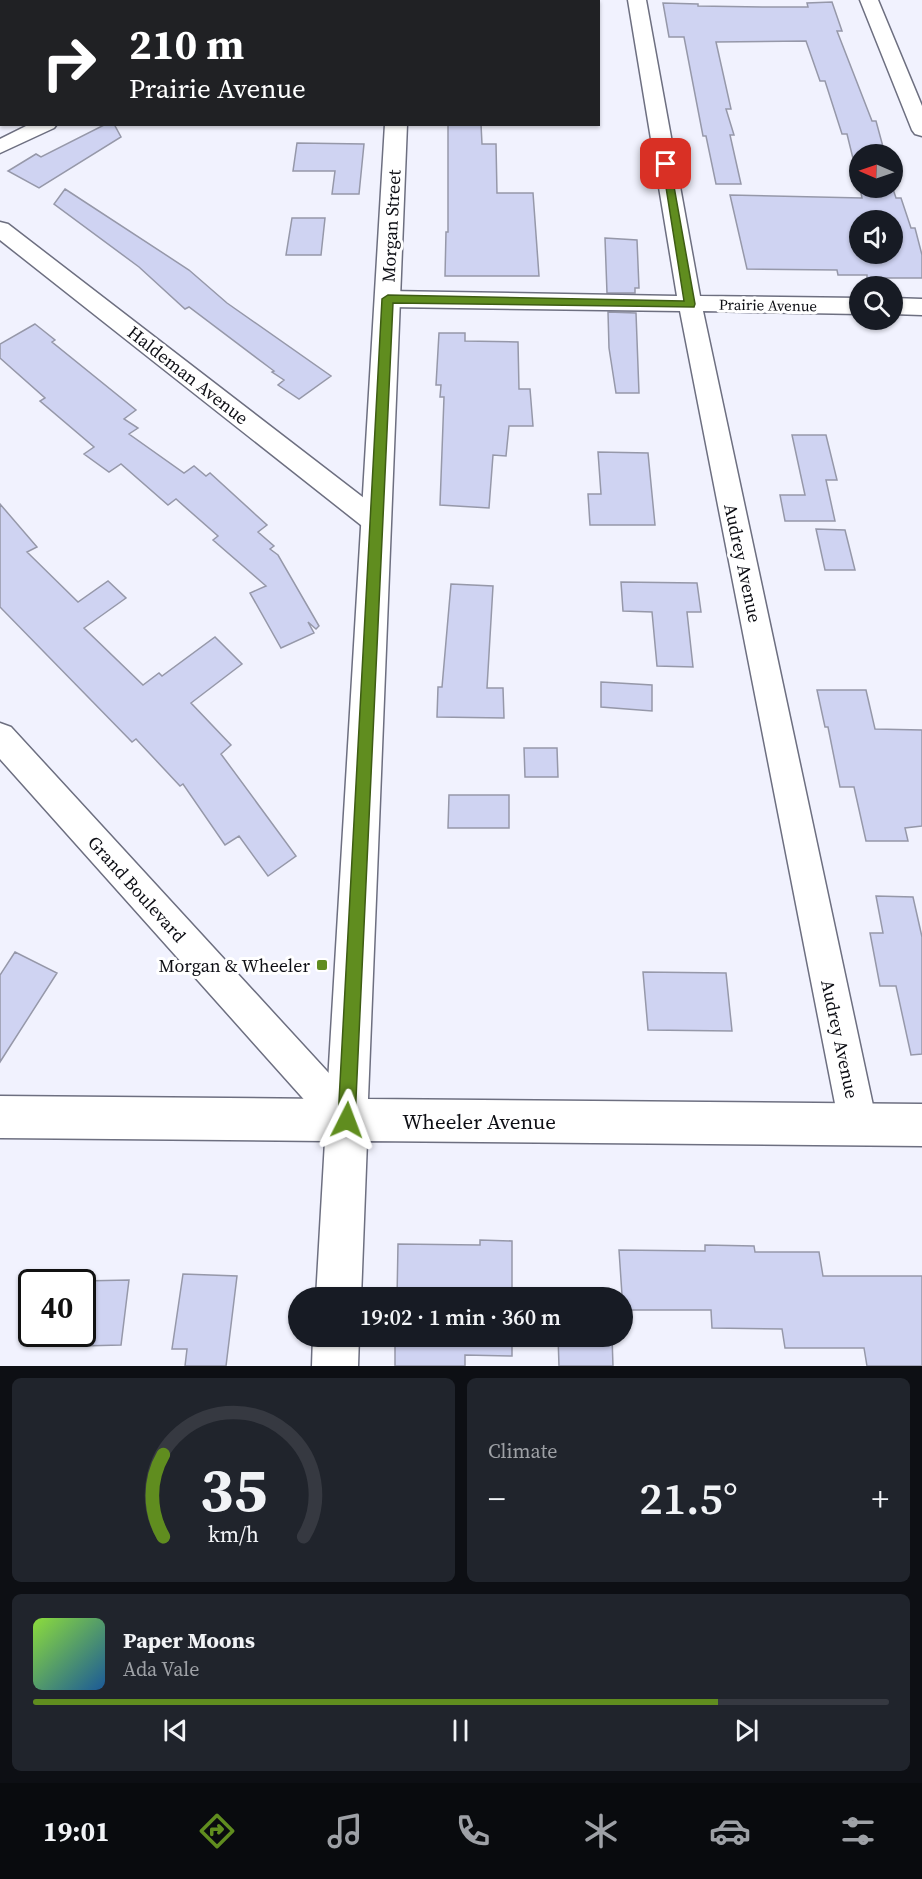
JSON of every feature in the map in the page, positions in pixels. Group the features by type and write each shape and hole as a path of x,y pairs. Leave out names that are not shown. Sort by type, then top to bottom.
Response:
{"street":[{"name":"Audrey Avenue","path":"638,0 690,304 858,1124"},
{"path":"869,0 922,130"},
{"path":"0,147 43,126"},
{"name":"Morgan Street","path":"339,1287 396,126"},
{"name":"Haldeman Avenue","path":"0,229 376,522"},
{"name":"Prairie Avenue","path":"388,299 849,306"},
{"path":"903,306 922,307"},
{"name":"Grand Boulevard","path":"0,737 347,1120"},
{"name":"Wheeler Avenue","path":"0,1117 922,1125"},
{"path":"334,1366 335,1347"}],"building":[{"path":"832,2 842,31 837,31 872,121 876,121 882,144 849,144 847,134 842,134 825,81 820,81 806,41 716,42 731,109 726,109 734,135 730,135 741,184 716,184 706,136 703,136 684,37 669,37 663,3 698,4 698,6 808,7 807,3"},
{"path":"102,126 115,126 121,137 39,188 8,171 36,154 41,157"},
{"path":"448,126 481,126 482,144 496,144 497,193 533,193 539,276 445,276 446,232 448,232"},
{"path":"297,143 364,144 359,194 332,194 335,171 293,171"},
{"path":"65,189 189,270 227,303 331,376 299,399 278,385 284,380 272,372 274,371 189,307 185,309 139,267 54,204"},
{"path":"730,195 901,198 911,228 915,228 922,255 922,278 838,275 837,270 747,269"},
{"path":"292,218 325,218 321,255 286,255"},
{"path":"605,238 637,240 639,288 635,288 635,293 607,293"},
{"path":"608,312 636,313 639,393 616,393 609,348"},
{"path":"35,324 55,340 52,342 136,410 124,419 138,428 129,434 184,473 194,466 206,476 210,473 267,525 258,532 274,546 270,549 278,555 319,626 316,629 308,622 314,633 281,648 250,593 266,586 213,540 218,536 176,499 168,505 121,464 109,472 84,454 94,447 40,401 45,398 0,358 0,344"},
{"path":"439,333 465,333 465,341 518,342 519,389 530,389 533,426 509,426 506,456 493,455 489,508 440,505 444,397 440,397 441,385 436,385"},
{"path":"792,435 826,435 837,480 826,480 835,521 785,521 780,495 805,495"},
{"path":"598,452 648,453 655,525 590,525 588,494 601,494"},
{"path":"0,504 37,547 27,552 78,602 108,581 126,598 84,628 143,685 159,673 162,676 215,637 242,664 191,703 231,745 221,754 296,856 268,876 239,836 225,845 183,784 180,786 136,739 132,742 0,607"},
{"path":"816,529 845,530 855,570 825,570"},
{"path":"621,582 697,583 701,612 687,612 693,667 657,666 652,612 623,611"},
{"path":"451,584 493,586 487,688 503,688 504,718 437,717 438,687 442,687"},
{"path":"601,682 652,685 652,711 601,707"},
{"path":"817,690 866,690 875,729 922,730 922,826 905,828 908,841 866,841 854,787 840,787 828,727 825,727"},
{"path":"524,748 557,748 558,777 525,777"},
{"path":"449,795 509,795 509,828 448,828"},
{"path":"876,896 913,897 922,937 922,1054 911,1055 896,986 880,986 870,933 883,933"},
{"path":"15,952 57,973 0,1062 0,975"},
{"path":"643,972 726,973 732,1031 648,1030"},
{"path":"480,1240 512,1241 512,1287 397,1287 398,1244 480,1245"},
{"path":"705,1245 754,1246 755,1252 819,1252 823,1276 922,1276 922,1366 867,1366 864,1348 785,1348 782,1329 712,1328 711,1310 633,1310 633,1287 621,1287 619,1250 705,1251"},
{"path":"183,1274 237,1276 226,1366 185,1366 187,1349 172,1349"},
{"path":"129,1280 121,1345 96,1346 96,1281"},
{"path":"395,1347 512,1347 512,1356 465,1355 465,1366 395,1366"},
{"path":"558,1347 612,1347 613,1366 559,1366"}],"place":[{"name":"Morgan & Wheeler","path":"322,965"}],"route":[{"path":"347,1120 388,299 690,304 666,164"}]}
